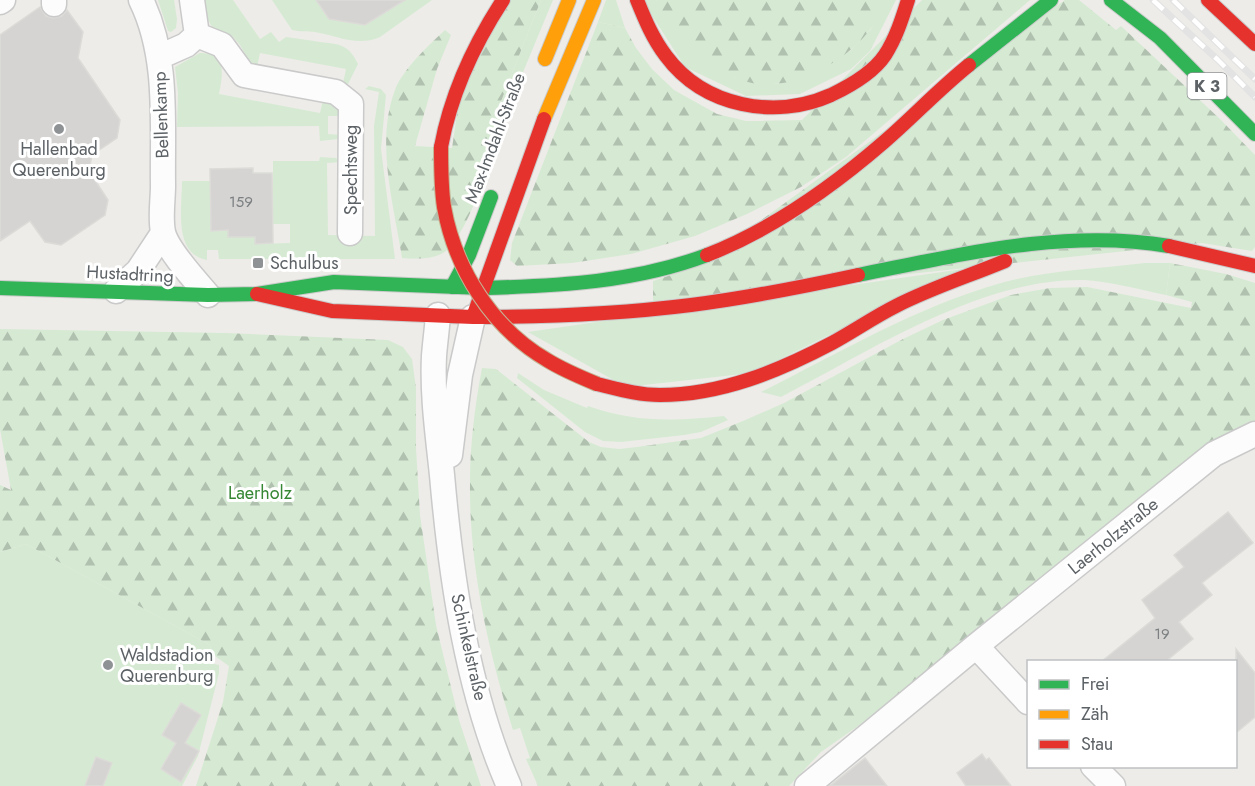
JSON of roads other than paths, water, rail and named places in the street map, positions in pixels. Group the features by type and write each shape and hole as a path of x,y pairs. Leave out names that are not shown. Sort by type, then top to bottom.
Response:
{"main road":[{"path":"503,0 467,59 445,120 441,147 441,177 444,207 450,232 457,254 484,302 502,324 538,355 558,368 597,384 628,393 657,395 720,389 782,367 833,342 904,302 1051,241 1131,241 1216,254 1255,266"},
{"name":"Max-Imdahl-Straße","path":"539,73 569,0"},
{"path":"473,317 542,125 594,0"},
{"path":"637,0 644,22 659,49 681,73 718,98 744,107 773,110 810,104 829,97 858,80 884,56 900,27 908,0"},
{"name":"Hustadtring","path":"257,294 332,311 445,302 483,288 580,284 690,261 755,231 807,200 860,162 958,75 1051,0"},
{"name":"K 3","path":"1111,0 1160,38 1255,134"},
{"path":"1208,0 1255,44"},
{"name":"Max-Imdahl-Straße","path":"445,302 469,255 494,189"},
{"name":"Hustadtring","path":"0,288 208,295 257,294 334,282 445,302 473,317 536,317 692,305 763,294 960,255 1051,241"}],"street":[{"name":"Bellenkamp","path":"141,0 153,30 159,57 162,97 163,233"},
{"path":"159,57 186,45 197,36 192,0"},
{"name":"Spechtsweg","path":"197,36 222,45 244,75 336,92 351,104 350,232"},
{"path":"116,291 138,270 163,233 176,255 208,295"},
{"name":"Schinkelstraße","path":"445,302 434,357 434,388 444,505 459,612 476,689 508,786"},
{"name":"Schinkelstraße","path":"444,505 460,375 473,317"},
{"name":"Laerholzstraße","path":"807,786 1214,454 1255,434"},
{"path":"976,646 1027,700"},
{"path":"1095,768 1113,786"}],"railway":[{"path":"1153,0 1255,97"},
{"path":"1173,0 1255,79"}],"place":[{"name":"Hallenbad Querenburg","path":"59,129"},
{"name":"Schulbus","path":"258,263"},
{"name":"Waldstadion Querenburg","path":"108,665"}],"park label":[{"name":"Laerholz","path":"260,493"}]}
